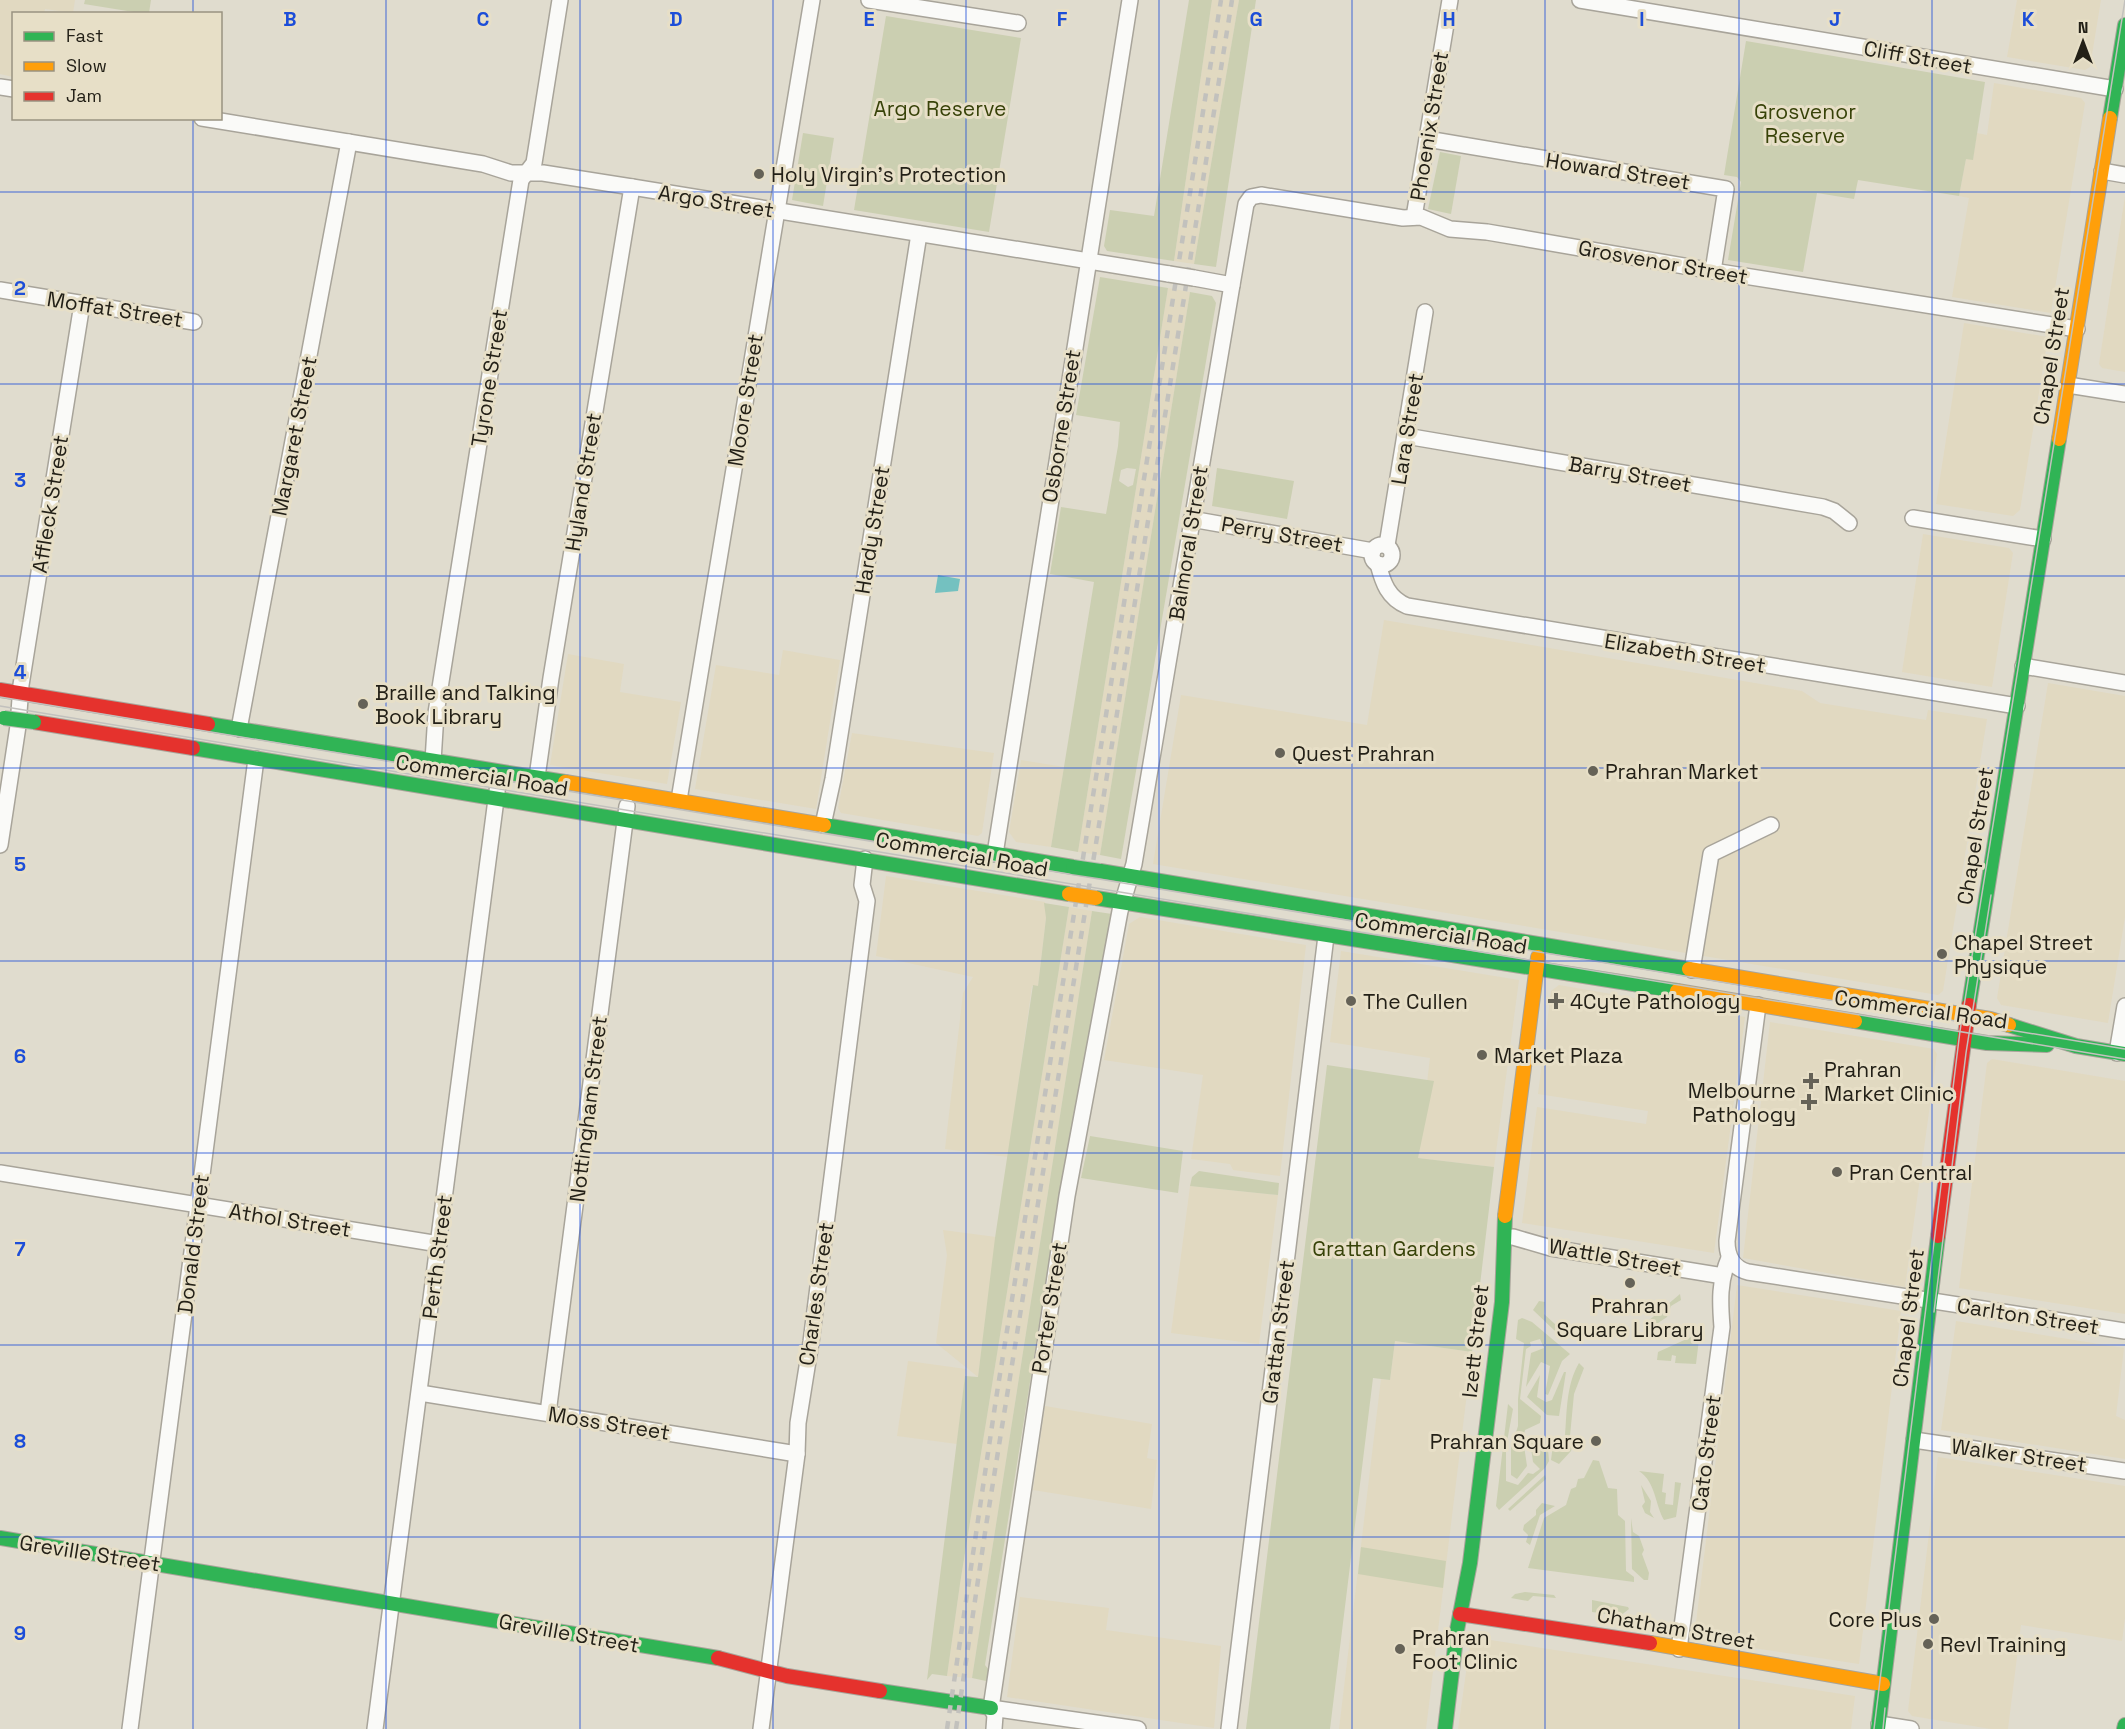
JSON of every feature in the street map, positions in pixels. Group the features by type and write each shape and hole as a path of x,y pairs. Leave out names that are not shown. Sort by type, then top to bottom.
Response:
{"main road":[{"name":"Chapel Street","path":"1879,1727 1964,1040 2115,89 2122,62 2125,25"},
{"name":"Commercial Road","path":"0,690 20,699 239,729 1100,871 1126,889 1326,936 1537,963 1758,1005 1964,1040 1986,1043 2076,1046"},
{"name":"Commercial Road","path":"2,717 256,759 626,812 866,859 1069,894 1096,898 1126,889 1692,970 1990,1019 2076,1046"},
{"name":"Izett Street","path":"1445,1729 1460,1614 1470,1563 1502,1302 1504,1226 1520,1114 1537,963"},
{"path":"2076,1046 2121,1053"},
{"name":"Greville Street","path":"0,1538 728,1660 787,1677 991,1708"},
{"name":"Chatham Street","path":"1460,1614 1883,1684"}],"street":[{"name":"Tyrone Street","path":"434,761 436,713 520,181 534,163 560,0"},
{"name":"Moore Street","path":"679,800 812,0"},
{"path":"869,0 1018,23"},
{"name":"Osborne Street","path":"995,854 1130,0"},
{"name":"Phoenix Street","path":"1414,217 1450,0"},
{"name":"Cliff Street","path":"1580,0 2115,89"},
{"path":"1683,16 1685,0"},
{"name":"Argo Street","path":"214,120 483,164 511,173 543,173 1232,285"},
{"name":"Howard Street","path":"1427,139 1726,189 1713,271"},
{"name":"Margaret Street","path":"239,729 350,142"},
{"path":"2102,171 2125,175"},
{"name":"Hyland Street","path":"537,777 551,678 632,187"},
{"name":"Grosvenor Street","path":"1251,197 1261,195 1403,218 1414,217 1450,229 1487,232 1713,271 2077,329"},
{"name":"Balmoral Street","path":"1126,889 1246,204 1251,197"},
{"name":"Hardy Street","path":"823,825 833,779 919,234"},
{"name":"Moffat Street","path":"0,290 194,322"},
{"name":"Affleck Street","path":"0,845 20,699 82,304"},
{"name":"Lara Street","path":"1379,553 1406,436 1425,312"},
{"path":"2068,385 2125,394"},
{"name":"Barry Street","path":"1406,436 1823,507 1834,510 1849,523"},
{"path":"1913,518 2043,539"},
{"name":"Perry Street","path":"1191,519 1379,553"},
{"name":"Elizabeth Street","path":"1379,553 1386,590 1398,602 1407,606 2017,706"},
{"path":"2023,666 2125,683"},
{"name":"Donald Street","path":"130,1729 256,759"},
{"name":"Perth Street","path":"375,1729 497,792"},
{"name":"Nottingham Street","path":"548,1413 626,812"},
{"path":"1692,970 1711,854 1771,825"},
{"name":"Charles Street","path":"761,1729 797,1454 798,1423 812,1342 867,901 862,885 866,859"},
{"name":"Porter Street","path":"994,1729 995,1715 991,1708 1067,1196 1126,889"},
{"name":"Grattan Street","path":"1229,1729 1326,936"},
{"name":"Cato Street","path":"1678,1649 1722,1327 1720,1296 1723,1272 1731,1260 1727,1241 1758,1005"},
{"path":"2121,1053 2125,1006"},
{"name":"Athol Street","path":"0,1173 439,1244"},
{"name":"Wattle Street","path":"1513,1237 1551,1248 1717,1275"},
{"path":"1731,1260 1748,1272 1931,1301"},
{"name":"Carlton Street","path":"1931,1301 2125,1331"},
{"name":"Moss Street","path":"420,1393 797,1454"},
{"name":"Walker Street","path":"1914,1440 2125,1471"},
{"name":"Greville Street","path":"991,1708 1138,1729"},
{"path":"1879,1727 1911,1729"}],"shaded area":[{"path":"0,0 75,0 73,12 45,9 44,12 12,12 12,77 0,74"},
{"path":"1212,0 1239,0 1194,264 1174,261"},
{"path":"2017,0 2101,0 2090,67 2085,70 2007,57"},
{"path":"1994,83 2081,98 2085,103 2051,313 1952,297 1969,198 1959,196 1966,159 1973,159 1977,133 1987,135"},
{"path":"2125,196 2125,372 2102,368 2099,364"},
{"path":"1168,288 1190,292 1100,855 1078,852"},
{"path":"1964,323 2048,337 2020,510 2013,516 1936,504"},
{"path":"1923,534 2009,548 2013,553 1992,687 1902,672"},
{"path":"1384,620 1802,691 1820,703 1926,720 1928,710 1987,719 1943,991 1938,995 1153,864 1181,695 1367,725"},
{"path":"783,650 840,660 816,809 695,789 716,665 779,675"},
{"path":"568,654 624,664 620,692 681,702 667,784 550,765"},
{"path":"2048,683 2125,696 2125,917 2108,1023 2001,1005 1997,998"},
{"path":"852,733 994,753 982,833 978,836 841,813 838,808"},
{"path":"1021,760 1064,767 1051,847 1016,842 1009,832"},
{"path":"886,876 1045,902 1046,918 1038,986 1032,986 1008,1157 945,1149 963,993 973,977 876,956"},
{"path":"1069,907 1092,911 972,1678 947,1676 960,1584"},
{"path":"1140,917 1306,945 1280,1176 1233,1170 1230,1164 1191,1159 1203,1075 1104,1060 1129,924"},
{"path":"1341,951 1519,980 1494,1167 1418,1158 1430,1058 1330,1042"},
{"path":"1559,985 1745,1017 1714,1253 1522,1223 1537,1107 1646,1124 1648,1111 1538,1094 1551,991"},
{"name":"Pran Central","path":"1770,1022 1934,1049 1937,1054 1905,1287 1743,1258"},
{"path":"1992,1059 2125,1081 2125,1314 1959,1288 1987,1063"},
{"path":"1190,1186 1278,1195 1259,1344 1171,1333"},
{"path":"943,1230 996,1237 978,1377 936,1343 947,1255"},
{"path":"1737,1285 1901,1311 1859,1664 1694,1639"},
{"path":"1956,1321 2124,1348 2116,1416 2125,1420 2125,1459 1941,1430"},
{"path":"1395,1341 1472,1352 1426,1729 1339,1729 1381,1379 1390,1380"},
{"path":"908,1361 966,1369 957,1444 897,1436"},
{"path":"1045,1406 1152,1424 1147,1458 1157,1460 1151,1509 1033,1490"},
{"path":"1938,1457 2125,1486 2125,1618 2122,1641 2021,1625 2008,1729 1991,1729 1912,1716 1908,1711"},
{"path":"1020,1597 1109,1608 1106,1630 1221,1646 1214,1728 1007,1697"},
{"path":"1471,1637 1855,1696 1851,1729 1458,1729"}],"green space":[{"path":"85,0 151,0 149,12 134,12 84,4"},
{"path":"1189,0 1212,0 1174,261 1107,251 1104,246 1110,210 1154,216"},
{"path":"1239,0 1256,0 1216,267 1194,264"},
{"name":"Argo Reserve","path":"886,16 1021,38 989,232 854,210"},
{"name":"Grosvenor Reserve","path":"1746,41 1985,82 1973,160 1966,159 1959,196 1858,180 1854,199 1817,193 1803,272 1728,260 1741,182 1737,177 1724,175"},
{"path":"803,133 834,138 823,206 792,200"},
{"path":"1440,152 1461,156 1451,214 1428,209"},
{"path":"1100,277 1168,288 1078,852 1051,847 1094,582 1050,574 1061,507 1106,514 1120,422 1076,415","holes":["1136,469 1133,485 1128,487 1119,481 1121,470"]},
{"path":"1190,292 1212,296 1216,303 1121,859 1100,855"},
{"path":"1217,468 1294,481 1287,519 1212,506"},
{"path":"1044,903 1069,907 947,1676 932,1674 927,1680 965,1376 978,1377 995,1238 1033,985 1038,986 1046,918"},
{"path":"1092,911 1112,914 1059,1200 985,1665 989,1670 986,1681 972,1678"},
{"name":"Grattan Gardens","path":"1327,1065 1434,1081 1418,1158 1494,1167 1472,1352 1395,1341 1390,1380 1373,1378 1330,1729 1246,1729"},
{"path":"1090,1136 1183,1151 1178,1193 1081,1178"},
{"path":"1199,1171 1279,1183 1278,1195 1190,1186 1192,1177"},
{"path":"1680,1294 1681,1300 1671,1306 1667,1317 1652,1327 1647,1322"},
{"path":"1539,1301 1545,1302 1544,1314 1556,1325 1555,1331 1533,1310"},
{"path":"1522,1318 1532,1322 1570,1354 1562,1361 1548,1395 1545,1394 1550,1366 1541,1362 1526,1387 1531,1353 1544,1348 1540,1339 1530,1342 1531,1346 1526,1349 1520,1399 1541,1416 1540,1423 1525,1430 1523,1439 1527,1466 1517,1479 1511,1475 1511,1448 1518,1426 1518,1399 1524,1343 1516,1339 1518,1320"},
{"path":"1694,1328 1700,1331 1696,1364 1675,1363 1676,1356 1672,1355 1671,1361 1657,1360 1658,1352 1691,1337"},
{"path":"1579,1363 1584,1368 1574,1394 1570,1436 1565,1436 1569,1389"},
{"path":"1566,1372 1559,1416 1547,1415 1527,1397 1540,1375 1537,1397 1546,1402 1552,1400"},
{"path":"1508,1404 1513,1409 1506,1447 1506,1481 1518,1485 1528,1473 1533,1474 1540,1469 1533,1462 1530,1441 1540,1437 1547,1438 1549,1461 1545,1468 1499,1510 1496,1506"},
{"path":"1559,1436 1562,1442 1574,1441 1571,1451 1559,1464 1551,1460 1554,1437"},
{"path":"1593,1460 1599,1461 1608,1488 1617,1489 1618,1515 1625,1521 1626,1571 1634,1577 1634,1582 1528,1568 1544,1518 1566,1505 1571,1489 1576,1487 1578,1479 1584,1478"},
{"path":"1639,1471 1664,1474 1662,1492 1666,1493 1665,1504 1673,1505 1675,1482 1681,1483 1676,1517 1664,1520 1649,1481"},
{"path":"1545,1475 1546,1479 1510,1511 1508,1509"},
{"path":"1641,1485 1651,1501 1650,1512 1654,1518 1645,1513 1642,1506 1645,1502"},
{"path":"1542,1503 1555,1506 1540,1515 1530,1545 1526,1542 1528,1535 1523,1530 1524,1525 1536,1515 1536,1510"},
{"path":"1631,1518 1633,1532 1639,1536 1644,1550 1642,1554 1649,1573 1648,1580 1644,1580 1632,1569"},
{"path":"1361,1547 1446,1561 1443,1588 1358,1574"},
{"path":"1525,1592 1554,1595 1556,1598 1533,1596 1528,1601 1511,1598 1515,1594"},
{"path":"1592,1600 1629,1609 1620,1616 1592,1612"}],"water":[{"path":"938,575 960,579 958,591 935,593"}],"tram line":[{"path":"1874,1729 1960,1031 2125,0"},
{"path":"0,697 2125,1049"},
{"path":"0,706 2125,1059"},
{"path":"1934,1312 1966,1053 1991,895"},
{"path":"1883,1729 1885,1708"}],"railway":[{"path":"947,1729 996,1399 1221,0"},
{"path":"956,1729 986,1526 1232,0"}],"traffic: fast":[{"path":"2110,118 2125,25"},
{"path":"1969,1005 2059,439"},
{"path":"4,718 34,722"},
{"path":"208,724 565,782"},
{"path":"193,748 1069,894"},
{"path":"824,825 1073,867"},
{"path":"1073,867 1100,871"},
{"path":"1100,871 1689,969"},
{"path":"1096,898 1677,991"},
{"path":"1855,1021 1987,1043 2047,1045"},
{"path":"2009,1025 2076,1046 2125,1054"},
{"path":"1445,1729 1457,1630 1470,1563 1502,1302 1505,1216"},
{"path":"1878,1729 1938,1236"},
{"path":"0,1538 718,1658"},
{"path":"880,1691 991,1708"},
{"path":"2124,1729 2125,1725"}],"traffic: slow":[{"path":"2059,439 2110,118"},
{"path":"565,782 824,825"},
{"path":"1069,894 1096,898"},
{"path":"1505,1216 1538,957"},
{"path":"1689,969 1990,1019 2009,1025"},
{"path":"1677,991 1855,1021"},
{"path":"1650,1643 1883,1684"}],"traffic: jam":[{"path":"0,690 208,724"},
{"path":"34,722 193,748"},
{"path":"1938,1236 1969,1005"},
{"path":"1460,1614 1650,1643"},
{"path":"718,1658 787,1676 880,1691"}],"place":[{"name":"Holy Virgin's Protection","path":"759,174"},
{"name":"Braille and Talking Book Library","path":"363,704"},
{"name":"Quest Prahran","path":"1280,753"},
{"name":"Prahran Market","path":"1593,771"},
{"name":"Chapel Street Physique","path":"1942,954"},
{"name":"The Cullen","path":"1351,1001"},
{"name":"4Cyte Pathology","path":"1556,1001"},
{"name":"Market Plaza","path":"1482,1055"},
{"name":"Prahran Market Clinic","path":"1811,1081"},
{"name":"Melbourne Pathology","path":"1809,1102"},
{"name":"Pran Central","path":"1837,1172"},
{"name":"Prahran Square Library","path":"1630,1283"},
{"name":"Prahran Square","path":"1596,1441"},
{"name":"Core Plus","path":"1934,1619"},
{"name":"Revl Training","path":"1928,1644"},
{"name":"Prahran Foot Clinic","path":"1400,1649"}]}
